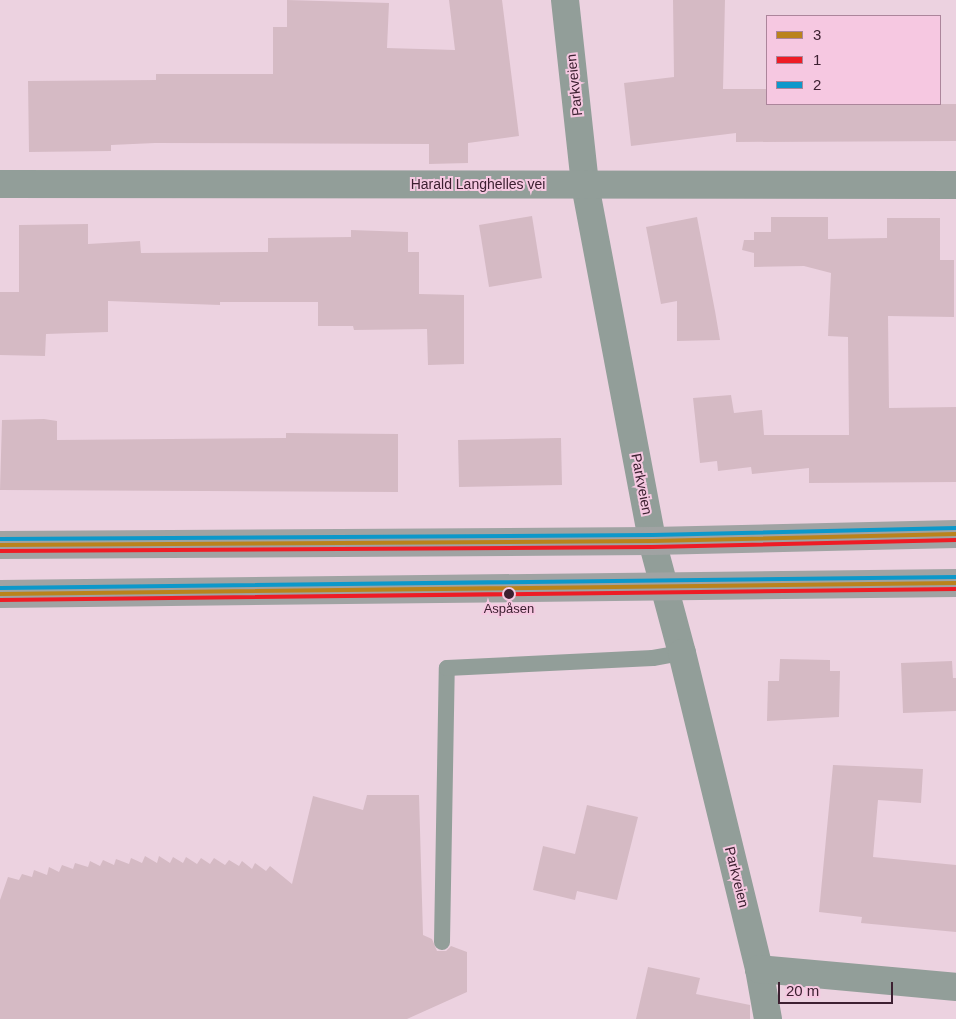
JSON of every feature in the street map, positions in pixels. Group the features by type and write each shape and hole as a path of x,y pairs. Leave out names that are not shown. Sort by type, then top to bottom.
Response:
{"street":[{"name":"Parkveien","path":"564,0 585,185 652,541 682,653 759,969 768,1019"},
{"name":"Harald Langhelles vei","path":"0,184 956,185"},
{"path":"0,544 652,541 956,534"},
{"path":"0,594 663,584 956,583"},
{"path":"759,969 956,987"}],"lane":[{"path":"442,942 446,668 652,658 682,653"}],"building":[{"path":"287,0 389,3 387,48 455,50 449,0 502,0 519,136 468,143 468,163 429,164 429,144 155,143 111,145 111,151 29,152 28,81 156,80 156,74 273,74 273,27 287,27"},
{"path":"673,0 725,0 723,89 766,89 766,105 956,104 956,141 736,142 736,133 631,146 624,83 674,77"},
{"path":"532,216 542,278 489,287 479,225"},
{"path":"697,217 720,340 677,341 677,301 661,304 646,227"},
{"path":"771,217 828,217 828,239 887,238 887,218 940,218 940,260 954,260 954,317 888,316 889,408 956,407 956,482 809,483 809,468 752,474 751,467 718,471 717,461 700,463 693,398 731,395 734,413 762,410 764,435 849,435 848,337 828,336 831,273 804,266 754,267 754,253 742,250 744,240 754,240 754,232 771,232"},
{"path":"88,224 88,244 140,241 141,253 268,252 268,238 351,237 351,230 408,232 408,252 419,252 419,294 464,295 464,364 428,365 427,329 354,330 353,326 318,326 318,302 220,302 220,305 108,301 108,332 46,334 45,356 0,355 0,292 19,292 19,225"},
{"path":"44,419 57,421 57,440 286,438 286,433 398,434 398,492 0,490 2,420"},
{"path":"561,438 562,485 459,487 458,440"},
{"path":"780,659 830,660 830,671 840,671 839,717 767,721 768,681 779,681"},
{"path":"952,661 953,678 956,678 956,711 903,713 901,663"},
{"path":"833,765 923,769 921,803 878,800 873,857 956,865 956,932 861,923 862,917 819,912"},
{"path":"367,795 419,795 423,935 432,939 437,951 446,951 451,946 467,952 467,992 407,1019 0,1019 0,900 8,877 19,880 22,874 32,877 34,870 47,875 49,867 59,872 62,865 73,869 75,863 88,867 90,861 100,866 103,860 114,865 116,859 129,864 131,858 142,863 145,856 157,863 159,856 170,863 173,857 183,863 186,857 197,864 201,858 210,864 214,858 225,865 229,860 239,866 242,861 252,869 255,863 266,871 270,866 292,884 313,796 363,810"},
{"path":"587,805 638,817 617,900 577,891 575,900 533,890 543,846 575,854"},
{"path":"648,967 700,978 696,994 750,1005 750,1019 636,1019"}],"transit line":[{"name":"2","path":"0,539 652,535 956,528"},
{"name":"3","path":"0,545 652,541 956,534"},
{"name":"1","path":"0,551 652,547 956,540"},
{"name":"2","path":"0,588 956,577"},
{"name":"3","path":"0,594 956,583"},
{"name":"1","path":"0,600 956,589"}],"place":[{"name":"Aspåsen","path":"509,594"}]}
